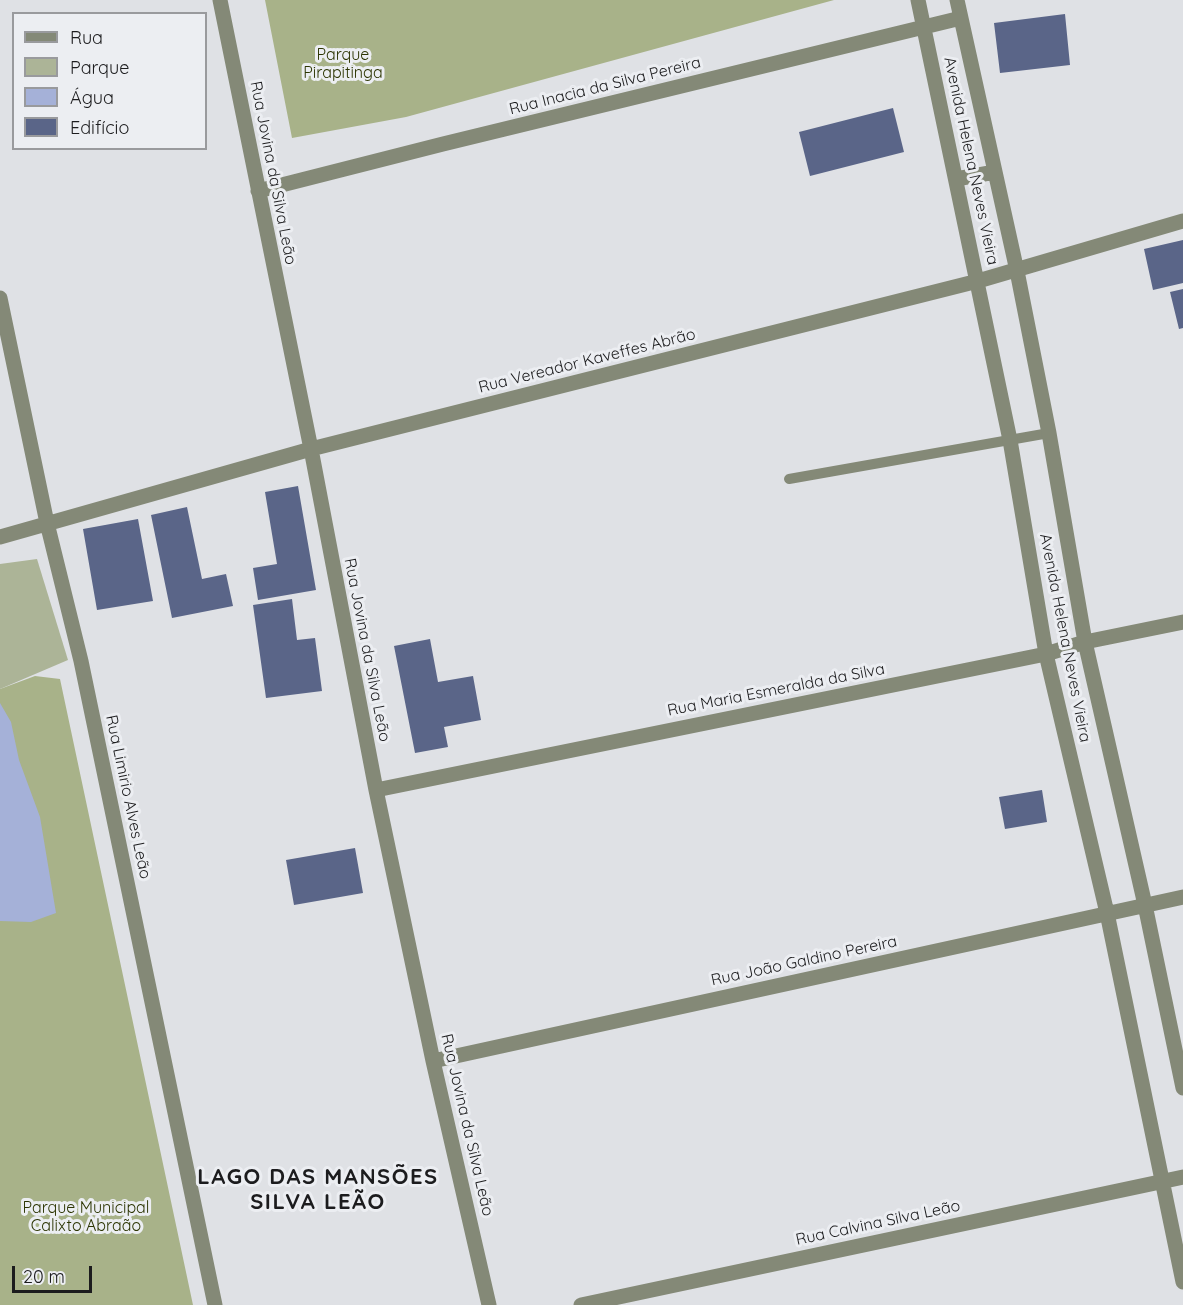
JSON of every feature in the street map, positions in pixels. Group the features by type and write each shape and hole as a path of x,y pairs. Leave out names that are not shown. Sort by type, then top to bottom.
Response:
{"street":[{"name":"Rua Jovina da Silva Leão","path":"220,0 311,449 376,790 433,1061 489,1305"},
{"name":"Avenida Helena Neves Vieira","path":"918,0 1010,440 1046,654 1107,913 1183,1282"},
{"name":"Avenida Helena Neves Vieira","path":"957,0 1017,271 1049,434 1085,642 1145,905 1183,1088"},
{"name":"Rua Inacia da Silva Pereira","path":"258,191 961,18"},
{"path":"956,179 995,172"},
{"name":"Rua Vereador Kaveffes Abrão","path":"0,537 311,449 1017,271 1183,221"},
{"name":"Rua Limirio Alves Leão","path":"0,298 47,523 84,673 215,1305"},
{"name":"Rua Maria Esmeralda da Silva","path":"376,790 1046,654 1085,642 1183,622"},
{"name":"Rua João Galdino Pereira","path":"433,1061 1183,897"},
{"name":"Rua Calvina Silva Leão","path":"581,1305 1183,1177"}],"lane":[{"path":"789,479 1049,434"}],"green space":[{"name":"Parque Pirapitinga","path":"265,0 834,0 406,117 292,138"},
{"path":"37,559 68,660 0,689 0,564"},
{"name":"Parque Municipal Calixto Abraão","path":"35,676 60,679 193,1305 0,1305 0,689"}],"water":[{"path":"0,703 11,722 19,760 40,817 56,913 31,922 0,921"}],"building":[{"path":"1065,14 1070,65 1000,73 994,23"},
{"path":"893,108 904,152 810,176 799,132"},
{"path":"1183,240 1183,283 1153,290 1144,249"},
{"path":"1183,289 1183,328 1179,329 1170,292"},
{"path":"298,486 316,590 258,600 253,568 277,564 265,492"},
{"path":"187,507 202,579 226,574 233,606 172,618 151,515"},
{"path":"138,519 153,601 97,610 83,529"},
{"path":"292,599 297,640 315,638 322,691 266,698 253,605"},
{"path":"430,639 438,682 473,676 481,720 444,727 448,747 415,753 394,646"},
{"path":"1042,790 1047,822 1005,829 999,797"},
{"path":"355,848 363,893 294,905 286,860"}],"district":[{"name":"LAGO DAS MANSÕES SILVA LEÃO","path":"318,1190"}]}
